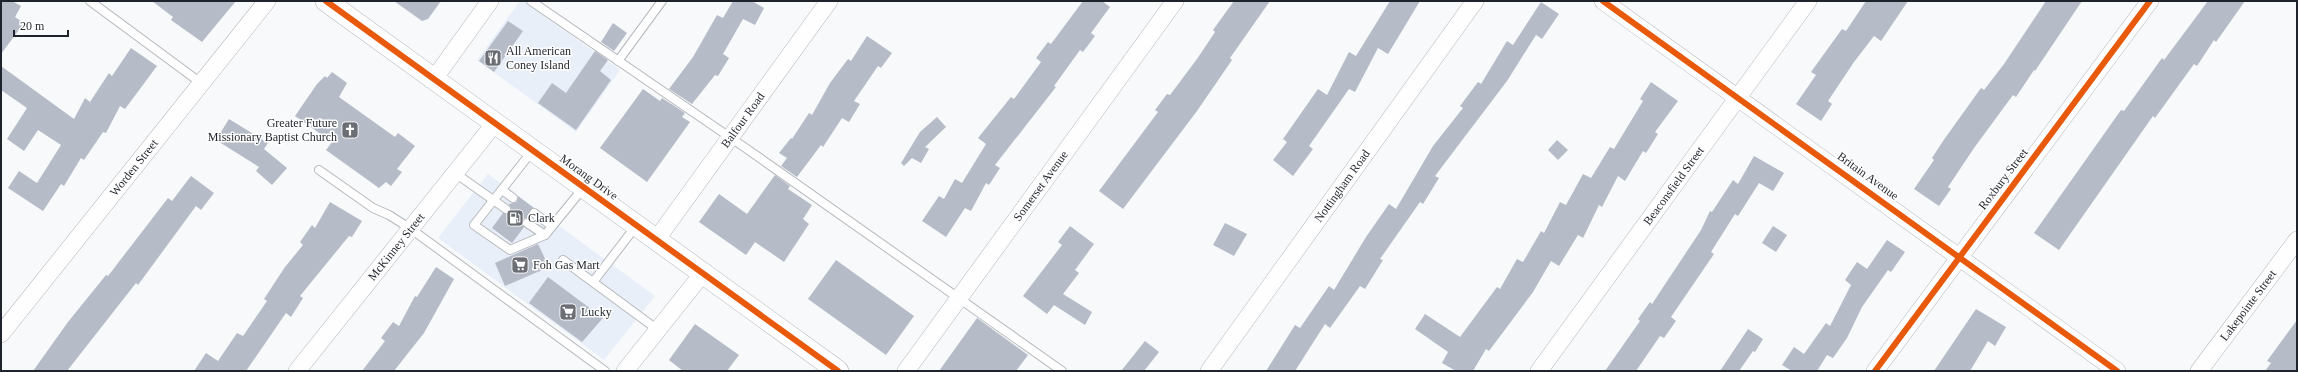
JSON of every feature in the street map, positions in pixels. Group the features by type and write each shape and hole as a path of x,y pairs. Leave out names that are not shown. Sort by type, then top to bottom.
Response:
{"street":[{"name":"Worden Street","path":"1,334 267,1"},
{"name":"Morang Drive","path":"326,1 838,371"},
{"path":"434,78 490,1"},
{"name":"Balfour Road","path":"656,240 830,1"},
{"name":"Somerset Avenue","path":"906,371 1175,1"},
{"name":"Nottingham Road","path":"1210,371 1476,1"},
{"name":"Britain Avenue","path":"1604,1 1960,256 2117,371"},
{"name":"Beaconsfield Street","path":"1539,371 1808,1"},
{"name":"Roxbury Street","path":"1875,371 2150,1"},
{"name":"McKinney Street","path":"297,371 495,123"},
{"name":"Lakepointe Street","path":"2200,371 2297,240"},
{"path":"625,371 703,273"}],"lane":[{"path":"90,1 201,83"},
{"path":"531,1 730,137 1062,371"},
{"path":"618,60 662,1"},
{"path":"533,150 474,225 510,250 545,235 584,187"},
{"path":"318,170 373,208 389,215 411,229 605,371"},
{"path":"455,173 506,208"},
{"path":"502,190 513,198"},
{"path":"534,213 552,226"},
{"path":"527,223 545,235"},
{"path":"593,282 637,226"},
{"path":"563,260 658,330"}],"shaded area":[{"path":"520,1 523,1 620,70 576,132 477,60"},
{"path":"488,174 655,296 604,360 438,238"}],"building":[{"path":"1,1 12,1 21,6 15,17 24,23 1,54"},
{"path":"152,1 236,1 202,42 171,20 173,17"},
{"path":"394,1 441,1 428,19 422,21"},
{"path":"733,1 752,1 764,8 755,25 743,19 723,54 729,58 718,76 715,75 692,104 669,89 693,57 717,15 723,18"},
{"path":"1083,1 1102,1 1110,7 1091,33 1095,36 1083,52 1080,50 1054,86 1056,87 995,165 1000,168 989,185 986,183 971,211 965,208 946,237 922,221 939,196 944,199 955,179 962,183 986,144 978,138 1011,97 1014,99 1041,62 1036,58 1048,42 1051,44"},
{"path":"1234,1 1270,1 1230,58 1232,60 1197,111 1123,209 1099,191 1158,112 1155,110 1167,94 1170,95 1197,59 1215,32 1213,30"},
{"path":"1390,1 1420,1 1388,54 1378,48 1355,92 1349,89 1309,146 1313,149 1293,176 1273,160 1287,142 1283,139 1318,89 1327,95 1349,52 1356,56"},
{"path":"1866,1 1908,1 1881,41 1874,36 1854,62 1828,101 1832,104 1821,121 1796,104 1816,75 1811,72 1842,29 1846,31"},
{"path":"2046,1 2082,1 2016,97 2013,95 1974,148 1948,187 1951,189 1939,206 1914,189 1934,160 1932,158 1943,141 1981,88 1984,90 2004,64"},
{"path":"2208,1 2245,1 2216,42 2214,40 2197,66 2194,64 2155,118 2153,116 2059,250 2034,233 2121,110 2124,111 2162,58 2164,60"},
{"path":"1541,2 1559,14 1542,39 1536,35 1507,81 1435,176 1439,178 1423,204 1420,202 1380,259 1383,260 1365,289 1360,286 1330,328 1325,324 1295,371 1266,371 1295,325 1300,328 1329,286 1334,290 1366,237 1389,204 1396,209 1433,146 1463,108 1460,106 1478,82 1481,84 1507,41 1513,45"},
{"path":"508,21 523,31 494,72 479,61"},
{"path":"613,23 627,33 614,51 601,42"},
{"path":"867,36 892,53 881,68 878,66 854,101 860,104 849,122 842,118 823,147 821,145 797,177 781,166 787,158 779,153 791,138 792,139 809,113 812,115 830,83 848,59 851,61"},
{"path":"131,48 157,66 125,109 120,106 106,133 103,132 84,160 81,158 64,186 61,184 43,211 8,188 19,171 37,183 61,145 38,130 24,151 7,139 27,108 1,90 1,66 74,119 85,98 90,102 109,73 112,76"},
{"path":"595,51 608,60 600,71 611,80 576,130 538,103 552,83 566,93"},
{"name":"Greater Future Missionary Baptist Church","path":"332,72 347,83 339,97 395,137 398,133 415,146 397,169 402,172 391,186 386,182 379,188 326,150 332,142 295,116 317,84 325,76 327,78"},
{"path":"1651,82 1678,101 1655,132 1658,134 1646,153 1643,151 1625,181 1618,176 1602,207 1599,205 1583,238 1578,235 1559,266 1551,261 1533,292 1489,351 1486,349 1473,371 1456,371 1442,363 1448,352 1415,329 1425,314 1460,337 1497,287 1500,289 1517,259 1523,262 1541,231 1544,233 1560,202 1566,205 1583,174 1591,178 1610,147 1614,149 1643,101 1640,99"},
{"path":"643,89 660,101 662,98 685,113 682,117 690,122 647,182 600,148"},
{"path":"937,117 946,127 925,147 929,149 921,163 912,158 904,166 901,163 920,132"},
{"path":"229,119 268,143 264,149 287,168 272,185 256,171 259,167 216,140"},
{"path":"1557,140 1568,150 1558,160 1548,150"},
{"path":"1754,156 1784,173 1773,191 1759,183 1738,216 1735,214 1711,252 1714,254 1671,317 1676,321 1664,338 1660,336 1636,371 1605,371 1640,321 1638,319 1650,302 1652,304 1701,230 1710,211 1712,212 1733,180 1738,184"},
{"path":"775,175 790,186 788,189 812,205 803,219 809,224 784,262 755,242 746,255 699,222 719,194 747,214"},
{"path":"191,176 214,193 201,210 196,206 138,285 136,283 67,371 33,371 68,322 106,275 108,276 168,198 172,201"},
{"path":"518,196 534,208 529,212 530,219 525,218 522,220 524,227 512,243 492,228 503,213 510,212 511,209 509,204 517,202"},
{"path":"330,202 362,221 352,237 349,236 300,296 303,298 291,317 286,313 246,371 194,371 206,353 218,361 237,333 243,336 267,301 264,299 285,267 303,245 300,242 312,225 315,228"},
{"path":"1225,223 1247,234 1234,256 1213,245"},
{"path":"1070,226 1094,244 1075,270 1079,273 1063,294 1092,312 1085,325 1054,305 1047,314 1023,296 1062,245 1058,242"},
{"path":"1773,226 1787,235 1776,252 1762,243"},
{"path":"1887,240 1905,252 1891,272 1888,270 1862,307 1847,338 1833,358 1827,355 1817,371 1792,371 1782,365 1794,347 1804,354 1826,323 1830,326 1851,285 1845,280 1857,262 1867,269"},
{"path":"538,244 549,267 505,286 495,263"},
{"path":"836,260 914,316 886,355 808,299"},
{"path":"436,267 454,279 424,333 394,371 362,371 385,341 381,338 393,322 399,326 415,296 417,297"},
{"path":"548,277 603,318 582,342 529,303"},
{"path":"1976,309 2006,327 1995,346 1988,341 1970,371 1934,371"},
{"path":"977,318 1028,355 1016,371 939,371"},
{"path":"2297,320 2297,371 2265,371 2271,363 2267,361"},
{"path":"695,324 739,355 727,371 683,371 669,360"},
{"path":"1748,329 1763,339 1755,352 1753,351 1739,371 1720,371"},
{"path":"1145,341 1159,352 1144,371 1121,371"}],"cycle path":[{"path":"326,1 838,371"},
{"path":"1603,1 2117,371"},
{"path":"1875,371 2150,1"}],"place":[{"name":"All American Coney Island","path":"493,58"},
{"name":"Greater Future Missionary Baptist Church","path":"350,130"},
{"name":"Clark","path":"515,218"},
{"name":"Foh Gas Mart","path":"520,265"},
{"name":"Lucky","path":"568,312"}]}
